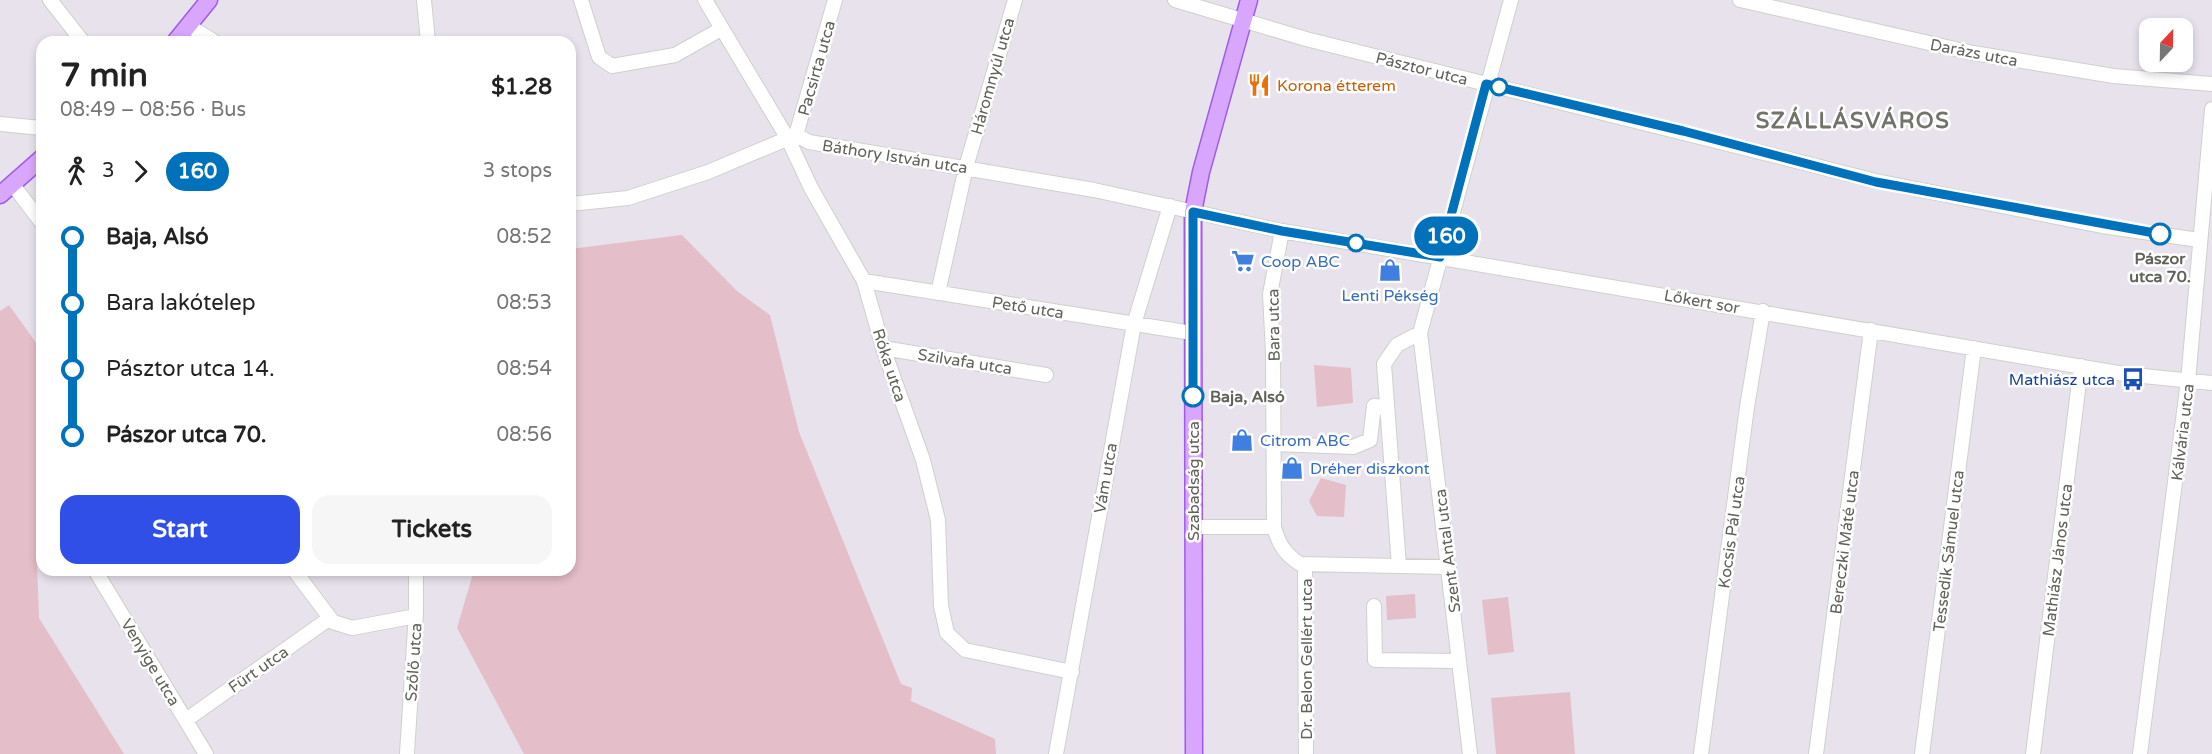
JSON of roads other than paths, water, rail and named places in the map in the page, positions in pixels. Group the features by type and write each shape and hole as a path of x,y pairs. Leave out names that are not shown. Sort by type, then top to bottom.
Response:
{"main road":[{"path":"180,36 208,0"},
{"name":"Szabadság utca","path":"1194,754 1193,212 1201,172 1249,0"},
{"path":"7,190 36,163"}],"street":[{"path":"50,0 78,36"},
{"path":"424,0 427,36"},
{"path":"581,0 599,57 612,66 675,55 721,29"},
{"name":"Róka utca","path":"705,0 721,29 792,137 811,188 864,281 883,348 923,460 938,520 941,606 947,633 965,650 1072,672"},
{"name":"Pacsirta utca","path":"792,137 835,0"},
{"name":"Háromnyúl utca","path":"938,293 966,167 1015,0"},
{"name":"Pásztor utca","path":"1175,0 1486,84 1683,131 1876,182 2102,226 2199,240"},
{"name":"Szent Antal utca","path":"1470,754 1420,333 1486,84 1511,0"},
{"name":"Darázs utca","path":"1740,0 1973,53 2114,76 2212,84"},
{"path":"189,26 205,36"},
{"name":"Kálvária utca","path":"2140,754 2188,381 2212,109"},
{"path":"0,124 36,127"},
{"path":"576,203 628,198 708,172 792,137"},
{"name":"Báthory István utca","path":"792,137 809,142 966,167 1193,212"},
{"path":"7,190 36,217"},
{"name":"Vám utca","path":"1056,754 1110,445 1134,324 1170,206"},
{"name":"Lőkert sor","path":"1193,212 1282,231 2081,366 2212,383"},
{"name":"Bara utca","path":"1282,231 1270,294 1274,527 1278,542 1287,555 1305,564"},
{"name":"Pető utca","path":"864,281 1192,333"},
{"name":"Kocsis Pál utca","path":"1701,754 1747,407 1763,311"},
{"name":"Bereczki Máté utca","path":"1816,754 1871,330"},
{"path":"1399,566 1384,364 1397,345 1420,333"},
{"name":"Szilvafa utca","path":"883,348 1046,375"},
{"name":"Tessedik Sámuel utca","path":"1922,754 1974,348"},
{"name":"Mathiász János utca","path":"2033,754 2081,366"},
{"path":"1274,444 1353,447 1370,440 1374,406 1387,407"},
{"path":"1193,527 1274,527"},
{"path":"1305,564 1449,567"},
{"name":"Dr. Belon Gellért utca","path":"1305,564 1306,754"},
{"name":"Venyige utca","path":"99,576 206,754"},
{"path":"298,576 330,618 342,626 352,628 416,616"},
{"name":"Szőlő utca","path":"407,753 416,616 416,576"},
{"path":"1374,606 1375,660 1459,661"},
{"name":"Fürt utca","path":"186,720 330,618"}],"place":[{"name":"Korona étterem","path":"1259,85"},
{"name":"Pászor utca 70.","path":"2160,234"},
{"name":"Coop ABC","path":"1243,261"},
{"name":"Lenti Pékség","path":"1390,270"},
{"name":"Mathiász utca","path":"2133,379"},
{"name":"Baja, Alsó","path":"1193,396"},
{"name":"Citrom ABC","path":"1242,440"},
{"name":"Dréher diszkont","path":"1292,468"}],"district":[{"name":"SZÁLLÁSVÁROS","path":"1853,120"}]}
